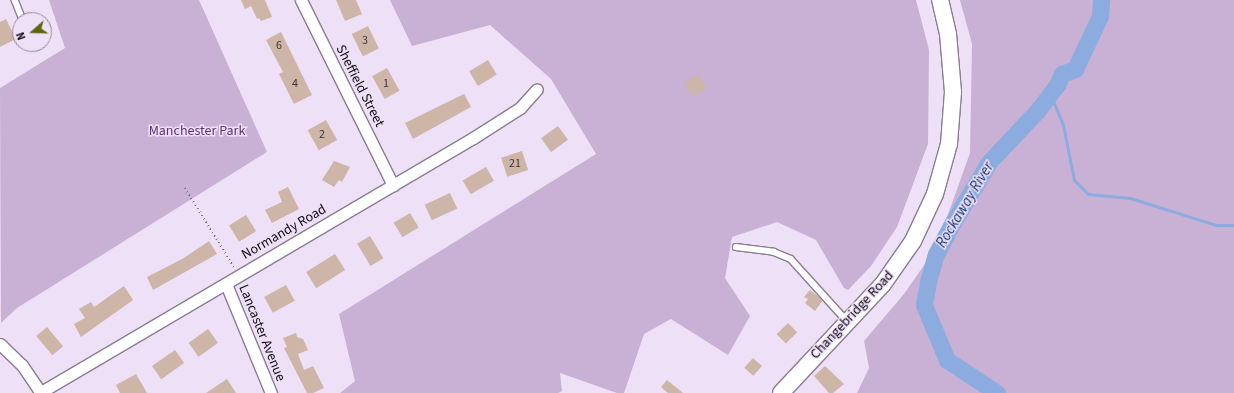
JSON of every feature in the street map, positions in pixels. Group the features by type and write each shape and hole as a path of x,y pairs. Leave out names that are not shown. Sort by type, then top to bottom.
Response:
{"main road":[{"name":"Changebridge Road","path":"781,393 883,284 913,241 925,218 943,169 951,128 953,92 948,34 940,0"}],"street":[{"name":"Sheffield Street","path":"301,0 393,185"},
{"name":"Normandy Road","path":"41,393 393,185 520,108 537,90"},
{"name":"Lancaster Avenue","path":"226,284 271,393"},
{"path":"0,344 22,365 41,393"}],"lane":[{"path":"15,0 20,12"},
{"path":"736,247 774,252 791,259 848,321"}],"path":[{"path":"185,188 240,275"}],"green space":[{"name":"Manchester Park","path":"49,0 199,0 267,152 17,308 1,323 0,88 65,48"},
{"path":"390,0 916,0 929,50 928,144 897,227 871,266 848,290 844,288 816,240 777,222 732,237 725,278 750,316 728,355 671,319 644,334 624,393 617,393 560,373 562,391 558,393 340,393 355,381 339,314 596,154 551,79 490,25 412,46"},
{"path":"960,0 1234,0 1234,393 857,393 869,368 864,341 904,294 936,248 970,153 972,44"}],"building":[{"path":"241,0 265,0 272,17 261,21 259,18 257,19 251,6 245,9"},
{"path":"336,0 356,0 362,14 345,21"},
{"path":"6,19 12,31 12,41 0,47 0,22"},
{"path":"368,26 379,48 363,56 352,34"},
{"path":"281,32 312,95 294,104 279,74 283,72 266,40"},
{"path":"488,60 497,75 478,86 469,71"},
{"path":"387,68 400,91 385,99 372,76"},
{"path":"698,74 707,89 693,97 684,82"},
{"path":"464,94 471,107 413,139 405,123"},
{"path":"326,120 337,140 319,150 308,130"},
{"path":"558,126 568,140 551,152 541,138"},
{"path":"522,151 528,170 507,177 501,158"},
{"path":"334,161 350,167 342,182 339,180 334,187 322,180"},
{"path":"486,167 494,181 471,194 463,181"},
{"path":"288,187 299,209 272,223 265,210 282,202 278,192"},
{"path":"450,193 457,208 432,220 425,205"},
{"path":"410,213 419,228 402,237 394,223"},
{"path":"246,215 256,231 239,242 229,226"},
{"path":"370,236 383,258 371,266 357,244"},
{"path":"209,241 217,254 153,290 147,277 184,258"},
{"path":"335,254 345,270 316,288 306,272"},
{"path":"286,285 295,301 273,313 264,297"},
{"path":"124,286 133,300 81,337 74,324 85,318 79,309 91,302 94,307"},
{"path":"810,290 823,300 815,311 805,303 808,299 804,297"},
{"path":"788,323 797,332 786,344 777,334"},
{"path":"47,327 63,346 52,355 36,336"},
{"path":"208,329 218,343 199,357 189,343"},
{"path":"296,333 297,337 303,339 308,350 298,354 304,370 313,366 324,388 313,393 307,393 284,348 287,347 283,338"},
{"path":"175,350 184,363 161,379 152,366"},
{"path":"753,358 762,366 753,376 744,368"},
{"path":"825,366 844,384 833,393 829,393 814,376"},
{"path":"136,374 147,393 120,393 116,385"},
{"path":"227,379 236,393 206,393"},
{"path":"667,380 683,393 668,393 661,387"}],"waterway":[{"name":"Rockaway River","path":"997,393 947,360 924,305 929,278 936,254 953,222 989,162 1038,110 1057,85 1062,74 1075,69 1100,16 1101,0"},
{"path":"1050,94 1063,125 1074,180 1088,194 1130,198 1216,225 1234,225"}]}
